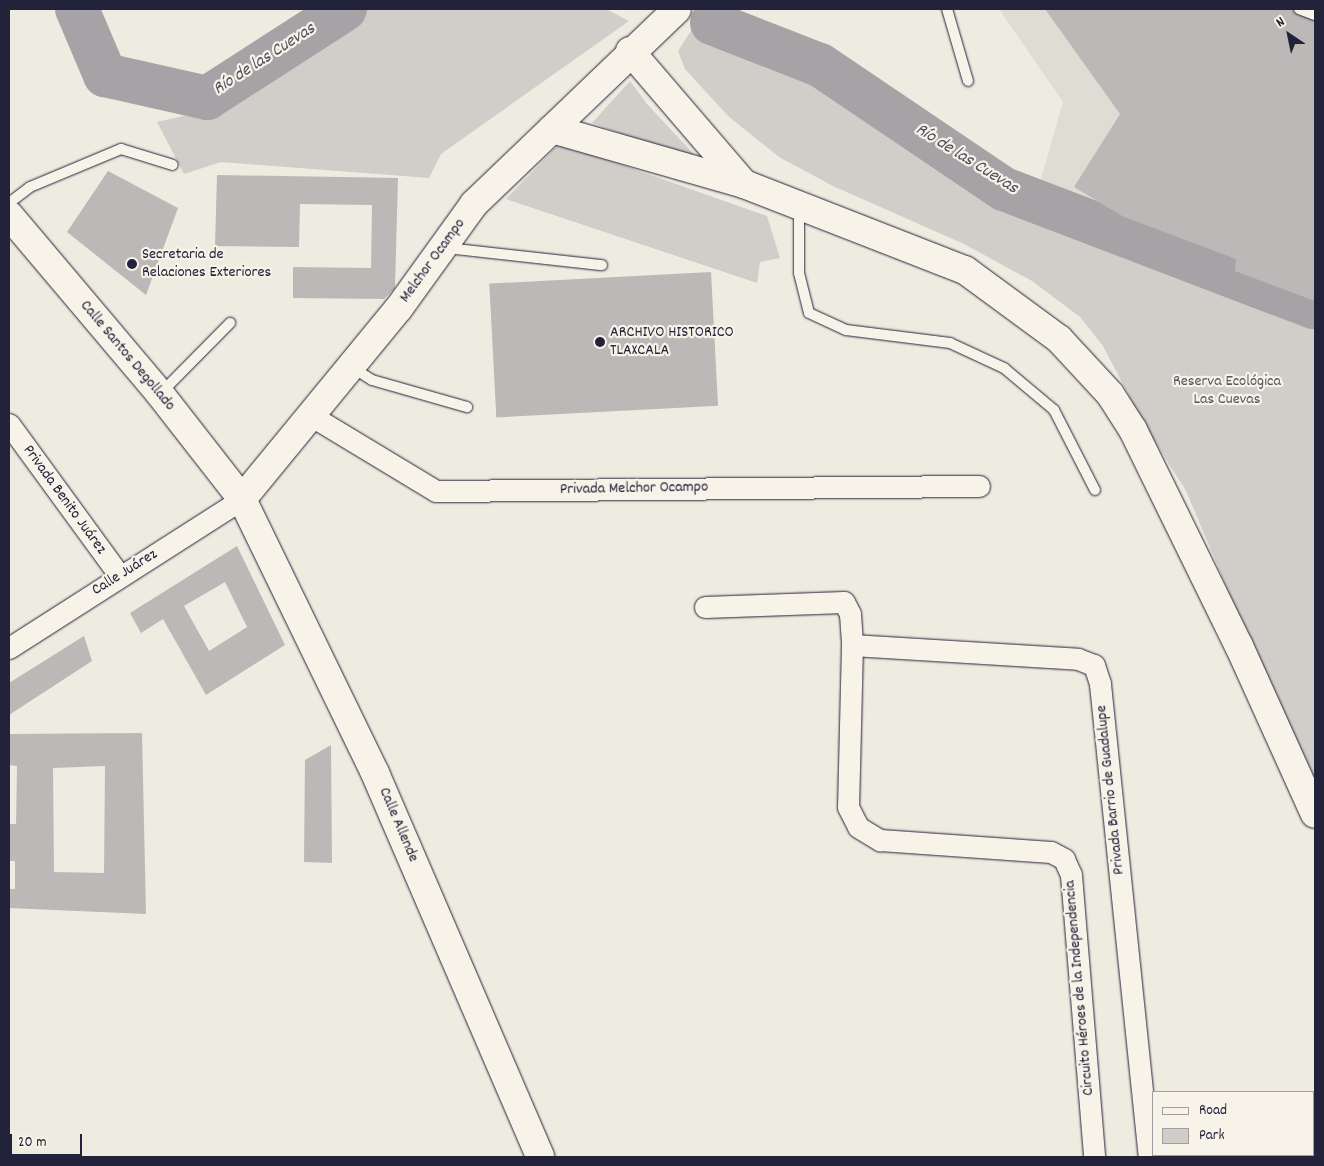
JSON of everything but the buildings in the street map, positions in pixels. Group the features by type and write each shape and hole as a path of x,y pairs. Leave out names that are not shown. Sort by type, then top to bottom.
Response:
{"main road":[{"name":"Melchor Ocampo","path":"242,500 350,366 474,204 636,45 677,9"},
{"path":"636,45 744,184"},
{"path":"552,129 744,184 965,270 1032,316 1092,372 1133,430 1239,646 1315,814"},
{"name":"Calle Santos Degollado","path":"9,215 160,394 242,500"},
{"name":"Calle Allende","path":"242,500 375,773 540,1157"}],"street":[{"name":"Privada Melchor Ocampo","path":"310,415 436,491 979,486"},
{"name":"Privada Benito Juárez","path":"9,424 120,576"},
{"name":"Calle Juárez","path":"9,648 242,500"},
{"name":"Circuito Héroes de la Independencia","path":"705,608 833,599 844,602 850,614 852,645 848,807 858,827 880,840 1051,852 1064,859 1072,875 1094,1157"},
{"name":"Privada Barrio de Guadalupe","path":"852,645 1078,659 1094,665 1100,684 1149,1157"}],"lane":[{"path":"947,9 968,81"},
{"path":"1299,9 1315,15"},
{"path":"9,204 30,187 121,149 174,165"},
{"path":"799,206 799,273 809,313 846,330 950,343 1004,368 1054,410 1095,490"},
{"path":"442,248 602,265"},
{"path":"160,394 230,323"},
{"path":"350,366 372,380 467,407"}],"shaded area":[{"path":"999,9 1315,9 1315,301 1235,271 1041,179 1063,102"}],"green space":[{"path":"366,9 606,9 629,21 441,154 429,178 221,162 184,174 157,122 210,110 331,24 347,23"},
{"name":"Reserva Ecológica Las Cuevas","path":"696,23 808,77 947,175 1115,253 1315,331 1315,781 1259,664 1186,491 1144,424 1103,346 1080,317 1032,281 964,244 833,186 779,157 728,116 685,69 678,51"},
{"path":"630,81 647,104 703,164 592,123"},
{"path":"560,143 767,216 780,258 760,262 757,283 506,199"}],"waterway":[{"name":"Río de las Cuevas","path":"77,9 105,75 207,98 345,9"},
{"name":"Río de las Cuevas","path":"712,23 820,65 1004,189 1315,308"}],"place":[{"name":"Secretaria de Relaciones Exteriores","path":"132,264"},
{"name":"ARCHIVO HISTORICO TLAXCALA","path":"600,342"}]}
